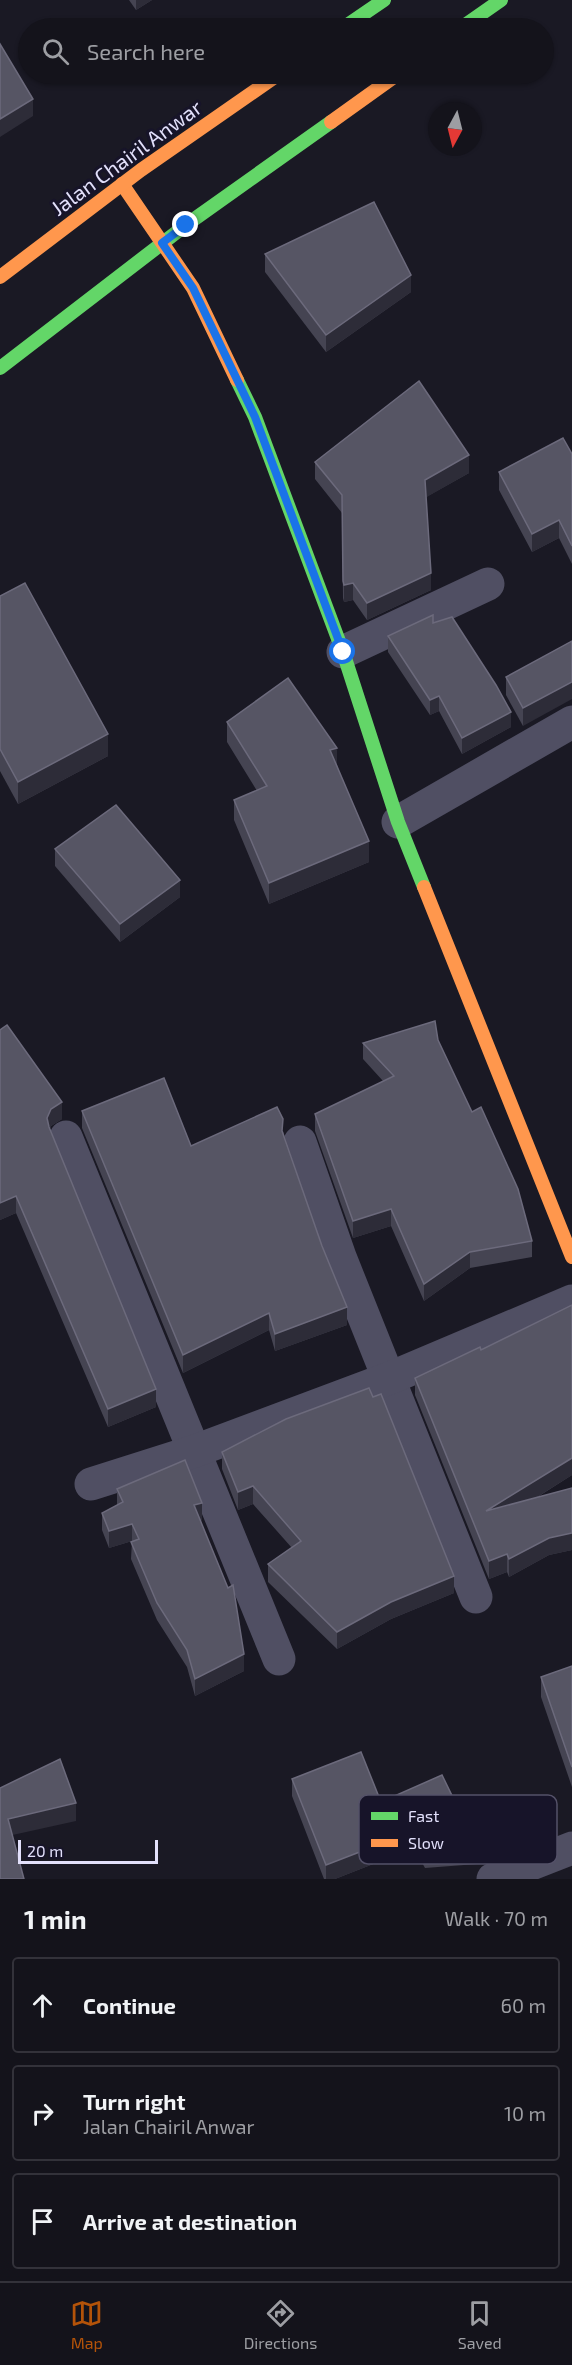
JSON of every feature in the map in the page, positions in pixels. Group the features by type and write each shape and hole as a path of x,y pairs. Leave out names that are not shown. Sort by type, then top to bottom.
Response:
{"street":[{"path":"358,18 384,0"},
{"path":"475,18 501,0"},
{"name":"Jalan Chairil Anwar","path":"0,277 122,184 265,84"},
{"path":"0,368 162,243 384,84"},
{"path":"122,184 193,288 255,417 343,652 399,822 572,1257"},
{"path":"343,652 488,584"},
{"path":"399,822 572,722"},
{"path":"66,1137 279,1659"},
{"path":"300,1142 340,1257 476,1598"},
{"path":"91,1484 195,1451 390,1378 572,1301"},
{"path":"557,1854 572,1848"},
{"path":"493,1879 531,1864"}],"building":[{"path":"0,44 18,74 18,84 24,84 33,99 0,119"},
{"path":"374,202 411,275 326,335 265,254"},
{"path":"419,381 469,455 425,480 431,573 367,603 353,583 344,585 342,495 315,462"},
{"path":"563,438 572,454 572,546 559,520 532,534 499,472"},
{"path":"25,583 108,734 18,782 0,749 0,596"},
{"path":"433,615 433,623 452,617 511,712 462,738 439,696 430,700 388,636"},
{"path":"572,641 572,682 523,708 506,677"},
{"path":"288,678 337,748 330,750 369,841 269,883 234,800 267,786 227,722"},
{"path":"116,805 180,880 120,924 55,849"},
{"path":"435,1021 438,1040 472,1112 481,1107 518,1189 532,1241 470,1252 424,1284 391,1209 353,1221 315,1114 394,1076 363,1043"},
{"path":"7,1025 62,1102 51,1109 47,1118 49,1127 156,1389 108,1409 16,1196 0,1203 0,1030"},
{"path":"164,1078 191,1146 277,1107 283,1119 282,1131 322,1246 347,1307 275,1334 269,1313 183,1355 82,1111"},
{"path":"572,1305 572,1458 486,1511 572,1488 572,1533 549,1538 509,1559 507,1554 489,1561 415,1378 480,1347 481,1350"},
{"path":"369,1388 373,1397 381,1394 454,1576 391,1602 337,1632 268,1564 301,1541 253,1486 238,1492 222,1452 286,1419"},
{"path":"185,1460 202,1503 194,1505 228,1588 233,1585 244,1654 195,1679 187,1650 157,1603 131,1542 139,1539 132,1524 109,1531 102,1513 123,1502 117,1489"},
{"path":"572,1666 572,1767 541,1677"},
{"path":"361,1752 378,1795 359,1795 359,1852 326,1865 292,1779"},
{"path":"60,1759 76,1803 8,1819 24,1879 0,1879 0,1788"},
{"path":"442,1775 452,1795 397,1795"}],"traffic: fast":[{"path":"358,18 384,0"},
{"path":"475,18 501,0"},
{"path":"0,368 186,225 331,122"},
{"path":"237,380 255,417 343,652 398,822 424,887"}],"traffic: slow":[{"path":"0,277 141,170 265,84"},
{"path":"331,122 384,84"},
{"path":"122,184 193,288 237,380"},
{"path":"424,887 572,1257"}],"route":[{"path":"186,225 162,243 193,288 255,417 343,652"}]}
